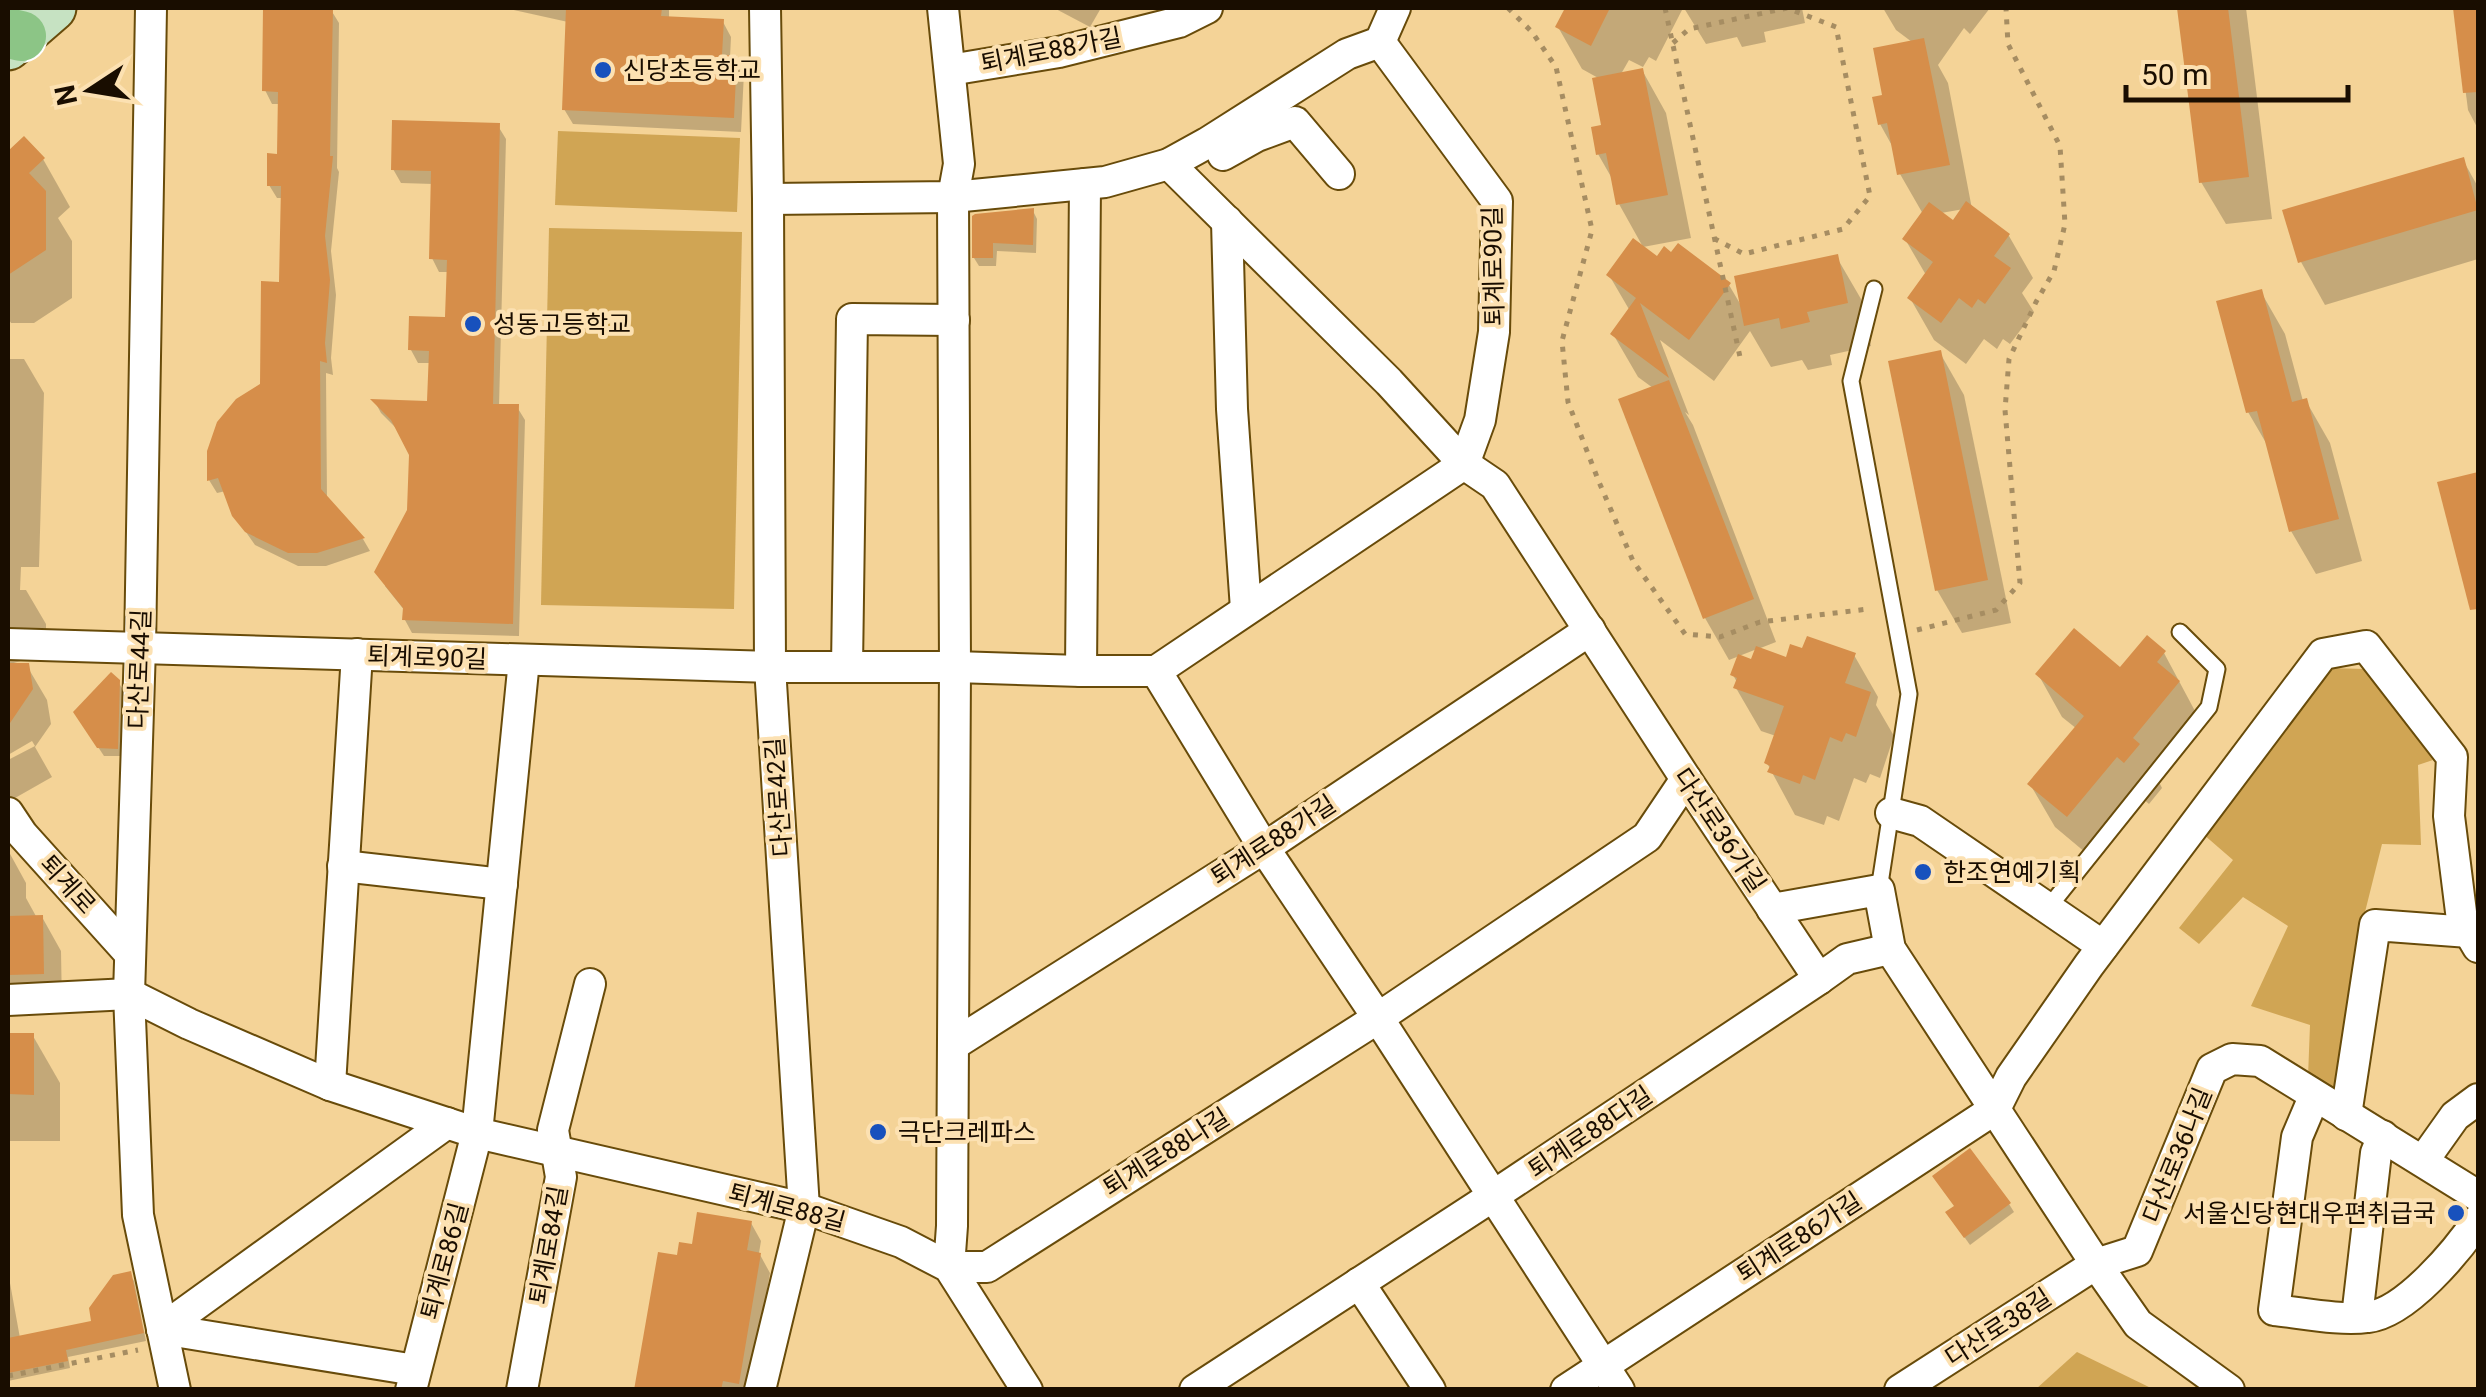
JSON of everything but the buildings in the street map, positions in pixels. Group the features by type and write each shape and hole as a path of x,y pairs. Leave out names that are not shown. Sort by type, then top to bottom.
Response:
{"street":[{"name":"다산로44길","path":"151,8 140,647 129,994 138,1215 175,1390"},
{"name":"다산로42길","path":"760,1390 804,1208 770,667 765,8"},
{"name":"퇴계로88가길","path":"944,8 959,164 954,198 950,1266"},
{"name":"퇴계로88가길","path":"950,70 1059,52 1179,22 1207,8"},
{"path":"1177,170 1207,143 1347,54 1380,42 1395,8"},
{"name":"퇴계로90길","path":"1380,42 1496,201 1494,332 1480,420 1464,464"},
{"path":"768,199 954,198 1105,182 1177,170 1295,122 1338,174"},
{"path":"1177,170 1389,382 1464,464 1156,671 1264,848 1611,1378"},
{"path":"1081,672 1085,184"},
{"path":"1227,221 1232,409 1246,609"},
{"path":"846,667 852,320 954,320"},
{"name":"다산로36가길","path":"1464,464 1495,484 1820,979"},
{"name":"퇴계로88가길","path":"953,1045 1264,848 1590,630"},
{"name":"퇴계로90길","path":"8,644 770,667 1156,671"},
{"path":"1995,1109 2010,1076 2103,946 2324,654 2366,646 2452,757 2449,816 2462,920 2474,939"},
{"path":"330,1084 357,654"},
{"path":"477,1133 524,660"},
{"name":"퇴계로88나길","path":"950,1266 986,1266 1378,1018 1647,836 1686,779"},
{"name":"퇴계로","path":"8,813 22,834 130,954"},
{"path":"1891,814 1920,821 2103,946"},
{"path":"343,866 502,884"},
{"path":"1772,909 1880,890 1890,949 2096,1264 2138,1324 2229,1390"},
{"path":"2346,1116 2375,926 2474,939"},
{"path":"1820,979 1847,959 1890,949"},
{"name":"퇴계로88다길","path":"1195,1390 1820,979"},
{"name":"퇴계로84길","path":"522,1390 561,1176 553,1130 590,984"},
{"name":"퇴계로88길","path":"8,1000 129,994 330,1084 477,1133 804,1208 901,1242 950,1266"},
{"name":"다산로36나길","path":"2096,1264 2137,1252 2212,1069 2232,1059 2260,1061 2478,1196"},
{"path":"2314,1096 2297,1136 2274,1310 2372,1315 2429,1278 2460,1247 2478,1220"},
{"path":"2423,1161 2455,1116 2478,1099"},
{"name":"퇴계로86가길","path":"1566,1390 1611,1378 1995,1109"},
{"path":"163,1336 447,1123"},
{"name":"퇴계로86길","path":"413,1380 477,1133"},
{"path":"2372,1315 2376,1154 2383,1136"},
{"name":"다산로38길","path":"1900,1390 2096,1264"},
{"path":"950,1266 1027,1390"},
{"path":"1359,1283 1430,1390"},
{"path":"163,1336 413,1380"}],"lane":[{"path":"1874,289 1850,380 1909,694 1880,890"},
{"path":"2048,908 2210,707 2216,669 2180,632"}],"path":[{"path":"1508,8 1532,32 1556,67 1570,122 1592,230 1562,341 1568,402 1633,561 1685,634 1720,637 1760,622 1868,609"},
{"path":"1665,8 1740,356"},
{"path":"1673,42 1689,29 1787,8 1836,27 1870,196 1843,228 1744,254 1715,239"},
{"path":"1914,630 1996,610 2020,583 2005,410 2009,359 2054,271 2064,224 2060,146 2008,44 2006,8"},
{"path":"8,1376 163,1336"}],"shaded area":[{"path":"558,131 740,138 737,212 555,205"},
{"path":"549,228 742,232 734,609 541,605"},
{"path":"2327,668 2366,669 2433,760 2418,765 2421,845 2382,844 2362,924 2334,1095 2308,1077 2310,1025 2251,1006 2288,926 2243,897 2199,944 2179,928 2233,860 2203,834"},
{"path":"2077,1352 2153,1389 2036,1389"}],"place":[{"name":"신당초등학교","path":"603,70"},
{"name":"성동고등학교","path":"473,324"},
{"name":"한조연예기획","path":"1923,872"},
{"name":"극단크레파스","path":"878,1132"},
{"name":"서울신당현대우편취급국","path":"2456,1213"}]}
